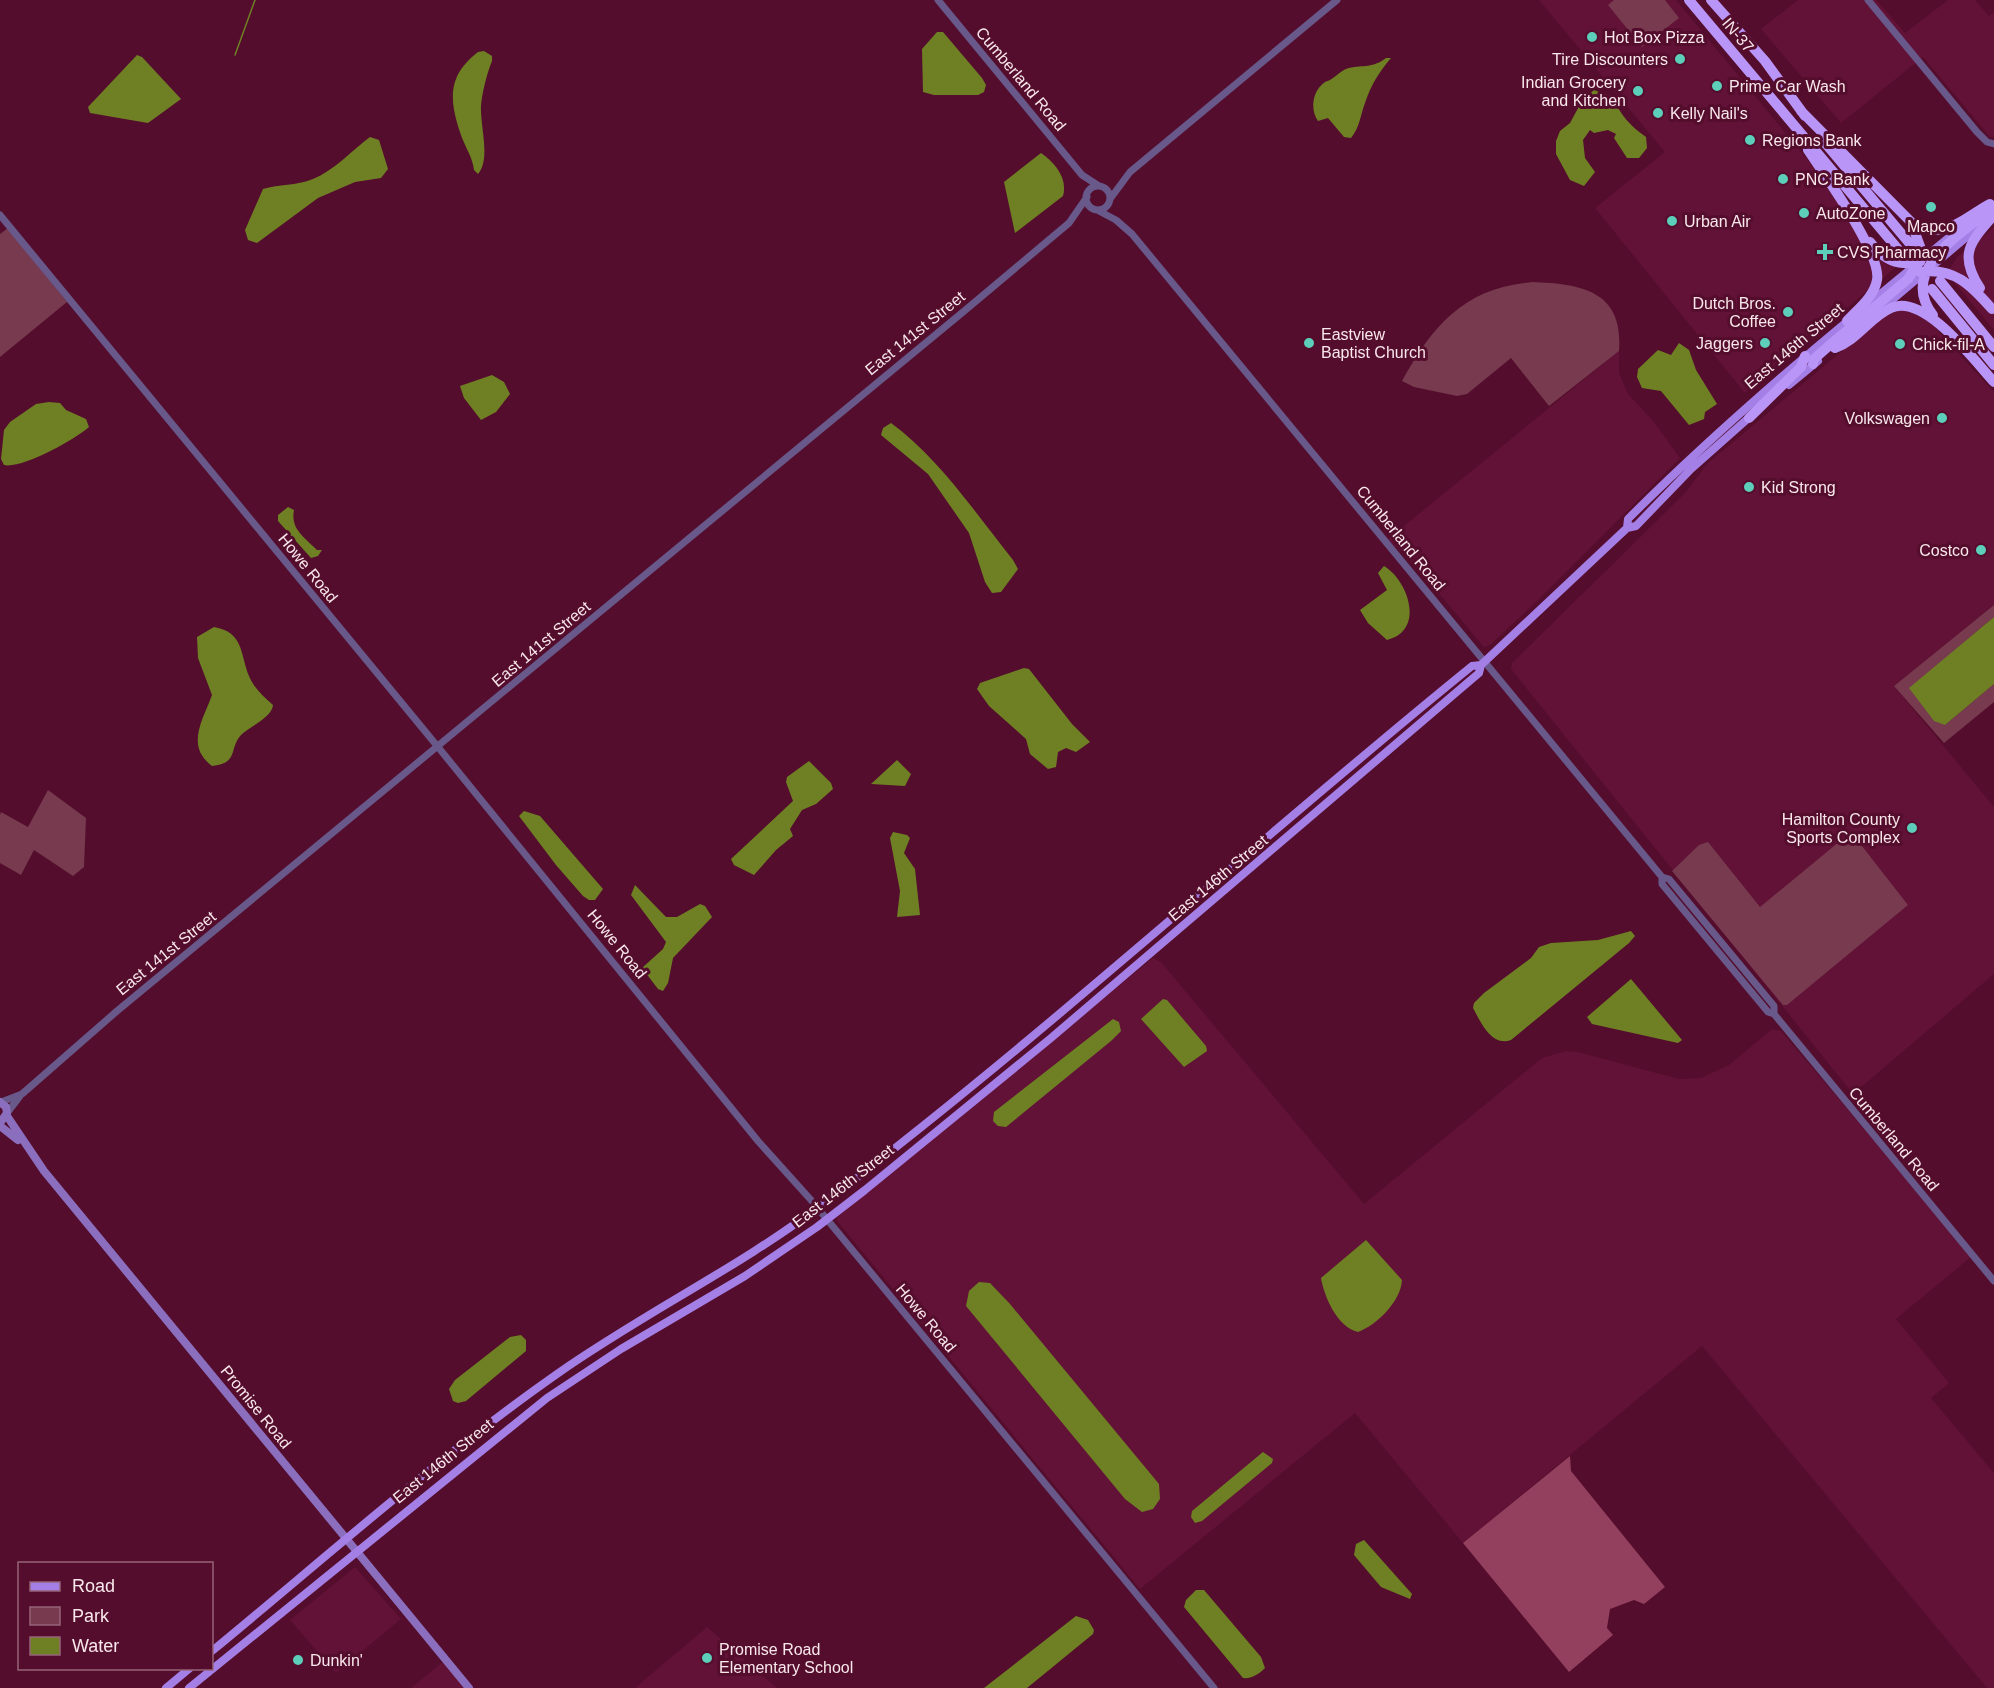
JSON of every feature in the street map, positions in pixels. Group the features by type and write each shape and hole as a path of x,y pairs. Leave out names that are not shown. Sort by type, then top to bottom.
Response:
{"highway":[{"name":"IN-37","path":"1689,0 1902,254"},
{"name":"IN-37","path":"1711,0 1765,61 1801,111 1911,245"},
{"path":"1801,111 1818,125 1911,222 1920,241 1925,302 1942,327 1994,382"},
{"path":"1789,119 1853,220 1876,263 1877,276 1871,295 1847,321"},
{"path":"1911,222 1931,231 1945,230 1993,208"},
{"path":"1893,283 1936,260 1993,208"},
{"path":"1993,208 1967,252 1971,273 1993,310"},
{"path":"1853,220 1882,256 1898,264 1958,276 1972,286 1993,310"},
{"path":"1813,364 1814,359 1911,274"},
{"path":"1994,347 1936,285 1994,365"},
{"path":"1835,348 1846,344 1880,315 1899,305 1915,307 1942,327"},
{"path":"1749,418 1802,367 1805,356"}],"main road":[{"name":"East 146th Street","path":"213,1668 506,1429 621,1349 745,1276 826,1220 1051,1038 1324,808 1479,673 1483,663 1627,528 1636,526 1691,469 1813,364 1835,348 1922,267 1993,208"},
{"name":"East 146th Street","path":"1627,528 1628,519 1688,458 1893,283 1922,267"},
{"name":"East 146th Street","path":"213,1650 499,1416 561,1371 728,1269 817,1208 1038,1030 1398,726 1473,666 1483,663"},
{"name":"Promise Road","path":"1,1102 22,1142 469,1688"},
{"path":"0,1125 7,1114"},
{"name":"Promise Road","path":"0,1125 22,1142"},
{"path":"166,1688 188,1670"},
{"name":"East 146th Street","path":"189,1688 211,1670"}],"street":[{"name":"Cumberland Road","path":"938,0 1082,175 1102,187"},
{"path":"1123,178 1105,208 1096,209 1088,204 1087,195 1092,188 1102,187 1123,178 1206,106 1337,0"},
{"path":"1868,0 1977,132 1987,142 1994,144"},
{"name":"Cumberland Road","path":"1082,175 1087,195"},
{"path":"1102,187 1110,200"},
{"name":"East 141st Street","path":"7,1114 22,1094 117,1011 438,747 1077,214 1087,195"},
{"name":"Cumberland Road","path":"1110,200 1116,220"},
{"name":"Cumberland Road","path":"1096,209 1116,220 1132,234 1483,663 1662,877 1662,884 1768,1012 1774,1014 1994,1281"},
{"name":"East 141st Street","path":"1077,214 1096,209"},
{"name":"Howe Road","path":"0,215 438,747 758,1141 817,1208 1214,1688"},
{"name":"East 141st Street","path":"1,1102 22,1094"}],"shaded area":[{"path":"1539,0 1676,0 1896,267 1745,393 1595,208 1665,152"},
{"path":"1798,0 1876,0 1905,33 1948,0 1975,0 1989,16 1994,12 1994,137 1990,137 1923,57 1841,123 1761,29"},
{"path":"1994,227 1994,330 1954,282 1949,270 1957,257"},
{"path":"1902,308 1926,318 1994,392 1994,605 1894,686 1994,807 1994,974 1853,1094 1511,669 1512,663 1685,493 1708,463 1886,314"},
{"path":"1619,351 1619,373 1628,394 1654,422 1680,458 1535,603 1490,645 1484,647 1420,571 1388,539"},
{"path":"1153,958 1161,962 1364,1204 1542,1058 1566,1051 1578,1052 1679,1079 1701,1078 1729,1065 1772,1029 1781,1031 1972,1256 1896,1319 1949,1383 1931,1398 1994,1473 1994,1688 1987,1688 1702,1346 1463,1543 1355,1413 1140,1589 837,1221 837,1217"},
{"path":"1570,1456 1571,1471 1665,1587 1644,1604 1634,1600 1610,1609 1607,1628 1613,1635 1569,1672 1463,1543"},
{"path":"355,1567 401,1619 336,1673 290,1620"},
{"name":"Promise Road Elementary School","path":"707,1627 777,1688 635,1688"},
{"path":"444,1661 467,1688 411,1688"}],"green space":[{"path":"1614,0 1665,0 1679,18 1642,47 1608,5"},
{"path":"8,228 67,302 0,357 0,234"},
{"path":"1533,282 1568,285 1583,289 1607,303 1615,315 1619,331 1619,351 1549,406 1511,358 1467,394 1457,396 1414,387 1402,381 1426,342 1454,312 1470,300 1489,292 1509,285"},
{"path":"1994,605 1994,617 1910,688 1945,725 1994,684 1994,702 1944,743 1894,686"},
{"path":"48,790 86,818 84,867 73,876 34,850 21,875 0,863 1,812 28,827"},
{"path":"1851,832 1908,905 1787,1005 1783,1005 1672,871 1699,845 1708,842 1760,907"}],"water":[{"path":"937,32 943,32 982,78 986,85 984,92 978,95 934,95 923,92 922,49"},
{"path":"484,51 492,56 492,61 482,101 484,160 478,174 474,170 457,122 453,89 461,70 478,52"},
{"path":"137,55 142,57 181,99 148,123 90,113 88,107"},
{"path":"1386,58 1391,58 1373,85 1358,126 1351,138 1344,137 1328,118 1318,121 1313,106 1317,90 1325,82 1347,69 1373,65"},
{"path":"1594,90 1612,97 1626,120 1646,137 1647,148 1639,158 1627,158 1614,138 1616,134 1608,130 1594,133 1590,130 1583,140 1585,158 1595,172 1584,186 1570,180 1556,154 1556,141 1560,131 1570,123 1583,99"},
{"path":"370,137 379,140 388,169 381,178 355,182 318,198 257,243 248,240 245,230 263,189 313,179 336,165"},
{"path":"1041,153 1051,161 1062,177 1063,196 1015,233 1004,182"},
{"path":"1679,343 1689,350 1696,370 1717,404 1705,412 1704,419 1689,425 1661,391 1642,388 1637,377 1638,369 1658,350 1671,355"},
{"path":"492,375 504,382 510,394 496,412 481,420 464,398 460,386"},
{"path":"60,403 66,410 86,419 89,427 60,446 35,458 23,463 4,465 1,459 4,430 10,422 36,404"},
{"path":"891,423 941,469 1013,560 1018,569 1001,592 992,593 985,582 969,533 928,474 881,435 883,428"},
{"path":"288,507 294,510 296,528 317,550 322,550 318,556 311,558 278,521 278,515"},
{"path":"1384,566 1400,583 1409,605 1406,627 1399,635 1387,640 1368,623 1360,610 1387,590 1378,573"},
{"path":"1994,617 1994,684 1945,725 1934,721 1909,688"},
{"path":"214,627 224,630 236,639 251,680 259,692 273,705 265,717 242,734 227,762 212,766 199,750 198,732 212,695 198,658 197,637"},
{"path":"1024,668 1029,669 1072,724 1090,742 1076,752 1066,748 1058,752 1056,767 1048,769 1030,754 1026,739 989,706 977,689 980,683"},
{"path":"897,760 911,774 905,786 871,784"},
{"path":"809,761 831,783 833,789 816,804 802,810 790,829 793,836 776,850 754,875 734,865 731,859 793,801 786,782 787,777"},
{"path":"524,811 540,816 603,889 595,900 589,900 583,896 556,865 519,816"},
{"path":"893,832 907,835 910,838 904,853 915,869 920,915 897,917 900,891 890,838"},
{"path":"635,885 666,917 677,917 700,904 705,906 712,917 673,958 668,983 663,991 658,989 642,968 663,949 666,942 631,895"},
{"path":"1631,931 1635,936 1629,943 1511,1040 1498,1040 1493,1037 1473,1008 1474,1003 1484,993 1531,958 1539,947 1551,943 1598,940"},
{"path":"1631,979 1682,1040 1678,1043 1592,1024 1587,1017"},
{"path":"1163,999 1167,1000 1206,1046 1207,1051 1184,1067 1141,1019"},
{"path":"1113,1019 1119,1022 1121,1031 1111,1041 1006,1127 998,1126 993,1121 994,1112"},
{"path":"1366,1240 1402,1280 1401,1288 1393,1304 1373,1324 1358,1332 1344,1324 1333,1310 1328,1302 1321,1278"},
{"path":"979,1282 990,1283 1010,1304 1159,1484 1160,1499 1153,1509 1142,1512 1125,1499 966,1306 969,1291"},
{"path":"521,1335 526,1340 526,1351 466,1401 458,1403 453,1401 449,1389 455,1380 510,1337"},
{"path":"1263,1452 1273,1459 1272,1463 1202,1521 1195,1523 1191,1517 1192,1511"},
{"path":"1364,1540 1412,1594 1410,1599 1381,1587 1354,1555 1356,1544"},
{"path":"1196,1590 1204,1590 1261,1657 1265,1668 1252,1677 1243,1678 1184,1607 1186,1600"},
{"path":"1076,1616 1088,1620 1094,1630 1093,1634 1027,1688 984,1688"}],"waterway":[{"path":"235,55 255,0"}],"place":[{"name":"Hot Box Pizza","path":"1592,37"},
{"name":"Tire Discounters","path":"1680,59"},
{"name":"Prime Car Wash","path":"1717,86"},
{"name":"Indian Grocery and Kitchen","path":"1638,91"},
{"name":"Kelly Nail's","path":"1658,113"},
{"name":"Regions Bank","path":"1750,140"},
{"name":"PNC Bank","path":"1783,179"},
{"name":"Mapco","path":"1931,207"},
{"name":"AutoZone","path":"1804,213"},
{"name":"Urban Air","path":"1672,221"},
{"name":"CVS Pharmacy","path":"1825,252"},
{"name":"Dutch Bros. Coffee","path":"1788,312"},
{"name":"Eastview Baptist Church","path":"1309,343"},
{"name":"Jaggers","path":"1765,343"},
{"name":"Chick-fil-A","path":"1900,344"},
{"name":"Volkswagen","path":"1942,418"},
{"name":"Kid Strong","path":"1749,487"},
{"name":"Costco","path":"1981,550"},
{"name":"Hamilton County Sports Complex","path":"1912,828"},
{"name":"Promise Road Elementary School","path":"707,1658"},
{"name":"Dunkin'","path":"298,1660"}]}
